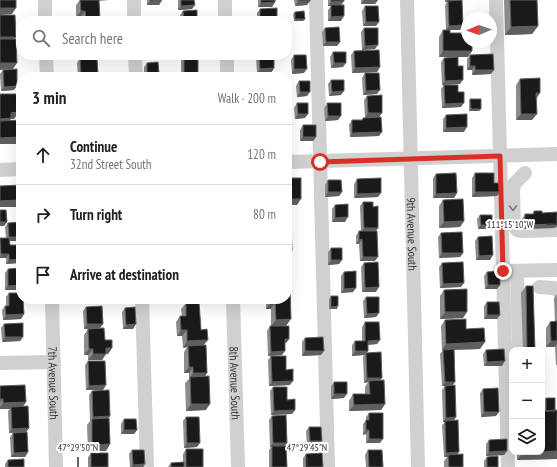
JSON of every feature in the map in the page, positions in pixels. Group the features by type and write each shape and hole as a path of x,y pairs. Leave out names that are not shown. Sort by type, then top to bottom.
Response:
{"street":[{"path":"45,0 46,16"},
{"path":"134,0 134,16"},
{"path":"225,0 226,16"},
{"path":"316,0 328,467"},
{"name":"9th Avenue South","path":"407,0 418,467"},
{"path":"496,0 500,156 510,271 519,347"},
{"path":"46,60 47,72"},
{"path":"135,60 136,72"},
{"path":"226,60 227,72"},
{"path":"292,162 557,154"},
{"path":"0,170 16,169"},
{"path":"525,173 514,184 514,226 517,230 521,231 557,230"},
{"path":"510,271 557,270"},
{"path":"508,467 510,271"},
{"path":"539,287 554,288 557,290"},
{"name":"7th Avenue South","path":"52,304 56,467"},
{"path":"142,304 147,467"},
{"name":"8th Avenue South","path":"233,304 238,467"},
{"path":"0,363 54,362"}],"building":[{"path":"0,0 16,0 16,8 0,8"},
{"path":"80,0 99,0 100,16 86,16 85,11 81,11"},
{"path":"181,0 194,0 195,5 181,6"},
{"path":"261,0 275,0 275,2 261,3"},
{"path":"310,0 310,1 298,1"},
{"path":"331,0 344,0 344,1 331,2"},
{"path":"462,0 461,25 449,26 448,1"},
{"path":"510,0 537,0 538,26 511,27"},
{"path":"331,5 344,5 344,16 331,17"},
{"path":"365,6 378,6 379,22 366,22"},
{"path":"277,8 277,16 260,16 260,9"},
{"path":"197,10 197,16 184,16 183,11"},
{"path":"304,11 305,19 295,19 295,12"},
{"path":"0,15 15,15 16,37 0,37"},
{"path":"339,27 340,42 326,42 325,28"},
{"path":"364,28 378,28 378,45 365,46"},
{"path":"443,30 450,30 450,33 461,33 461,48 472,48 472,51 443,51"},
{"path":"0,39 16,39 17,63 0,63"},
{"path":"379,50 380,67 355,68 354,51"},
{"path":"333,52 346,52 346,63 334,63"},
{"path":"493,54 494,70 475,70 475,66 470,66 470,55"},
{"path":"294,55 306,55 307,69 294,69"},
{"path":"458,57 458,66 463,66 463,80 445,81 444,58"},
{"path":"80,60 97,60 98,72 81,72"},
{"path":"184,60 198,60 198,72 184,72"},
{"path":"259,60 274,60 274,68 260,69"},
{"path":"158,62 159,72 147,72 147,63"},
{"path":"17,69 16,86 4,87 3,70"},
{"path":"365,73 379,73 380,90 366,91"},
{"path":"540,78 540,93 536,93 537,114 521,114 520,79"},
{"path":"331,80 344,80 344,91 332,92"},
{"path":"299,81 310,81 310,92 300,92"},
{"path":"444,85 458,85 458,92 464,92 464,103 445,104"},
{"path":"0,94 16,94 16,112 11,113 11,118 0,119"},
{"path":"382,95 382,113 368,113 367,96"},
{"path":"470,99 481,99 481,109 471,109"},
{"path":"297,103 308,103 308,114 298,114"},
{"path":"327,103 341,103 341,116 328,116"},
{"path":"467,114 467,127 446,128 446,115"},
{"path":"381,117 382,132 352,133 352,120"},
{"path":"16,120 16,137 0,138 0,121"},
{"path":"303,125 316,125 316,137 303,137"},
{"path":"456,173 457,193 436,194 436,174"},
{"path":"475,173 494,173 494,183 499,183 500,192 475,192"},
{"path":"292,178 301,178 301,199 292,199"},
{"path":"381,178 381,193 357,194 357,179"},
{"path":"328,180 341,180 342,192 328,192"},
{"path":"16,185 16,200 0,201 0,186"},
{"path":"463,199 464,221 444,222 443,200"},
{"path":"363,202 373,202 373,207 378,206 378,228 364,228"},
{"path":"348,204 348,217 335,218 335,205"},
{"path":"0,210 6,210 7,222 0,222"},
{"path":"534,211 542,211 542,213 557,212 557,224 525,225 525,214 534,214"},
{"path":"480,215 492,215 492,225 481,225"},
{"path":"16,222 16,237 9,237 8,223"},
{"path":"359,231 377,231 378,257 363,257 362,239 359,240"},
{"path":"462,232 463,253 442,253 441,233"},
{"path":"492,236 493,255 479,256 478,237"},
{"path":"0,238 9,238 10,245 16,245 16,259 9,260 9,254 1,254"},
{"path":"331,248 342,248 342,260 331,260"},
{"path":"378,262 379,287 365,288 364,263"},
{"path":"463,262 464,283 443,284 442,263"},
{"path":"16,268 16,285 8,286 8,269"},
{"path":"356,271 356,288 344,289 344,272"},
{"path":"500,271 500,285 488,285 487,272"},
{"path":"526,286 533,286 535,347 527,347"},
{"path":"467,289 467,312 445,312 444,290"},
{"path":"9,293 16,293 16,304 23,304 24,314 6,315 5,306 9,306"},
{"path":"331,296 338,296 338,306 331,307"},
{"path":"366,297 379,297 379,313 367,314"},
{"path":"487,302 499,302 500,315 487,315"},
{"path":"186,304 199,304 201,330 207,329 208,340 187,341 187,330 181,330 180,316 186,316"},
{"path":"275,304 291,304 291,319 276,320"},
{"path":"102,306 103,324 87,324 86,307"},
{"path":"135,307 136,324 126,325 125,308"},
{"path":"466,319 466,329 484,328 485,342 446,344 445,320"},
{"path":"557,321 557,341 551,341 550,322"},
{"path":"365,322 379,322 380,340 368,341 368,351 355,351 355,341 365,341"},
{"path":"23,323 23,337 5,337 4,324"},
{"path":"270,326 289,326 289,339 285,339 285,351 271,352"},
{"path":"104,328 105,340 112,340 112,348 106,348 106,354 93,354 93,349 89,349 88,329"},
{"path":"323,337 324,351 305,351 305,338"},
{"path":"206,345 207,373 193,373 193,367 189,367 188,346"},
{"path":"454,349 455,382 445,382 443,350"},
{"path":"504,349 505,361 487,362 486,350"},
{"path":"381,352 382,378 367,378 366,353"},
{"path":"271,356 286,356 286,370 293,369 293,381 272,382"},
{"path":"88,361 105,361 106,385 89,386"},
{"path":"209,376 210,404 191,404 190,377"},
{"path":"384,380 385,404 354,405 353,394 370,394 369,381"},
{"path":"334,382 347,382 347,394 334,394"},
{"path":"25,385 26,402 3,403 3,399 0,399 0,386"},
{"path":"455,385 456,417 446,418 445,386"},
{"path":"273,387 287,387 287,400 295,399 295,410 274,411"},
{"path":"498,388 499,412 484,412 483,389"},
{"path":"109,390 110,416 93,417 92,391"},
{"path":"546,398 555,398 555,411 546,411"},
{"path":"28,406 29,428 12,429 11,407"},
{"path":"557,410 557,451 545,452 545,411"},
{"path":"369,413 383,413 383,439 369,439 369,430 366,430 366,420 369,420"},
{"path":"286,415 287,443 273,443 272,416"},
{"path":"186,417 199,417 200,443 187,443"},
{"path":"109,418 110,444 92,445 92,419"},
{"path":"124,419 136,419 137,430 124,430"},
{"path":"458,420 459,452 446,453 445,421"},
{"path":"309,427 321,427 322,441 310,441"},
{"path":"27,432 28,452 14,453 13,433"},
{"path":"507,439 507,451 489,452 489,440"},
{"path":"272,446 286,446 287,467 272,467"},
{"path":"186,449 203,449 203,467 186,467"},
{"path":"132,450 144,450 145,464 133,465"},
{"path":"368,450 382,450 383,467 369,467"},
{"path":"91,453 108,453 108,467 91,467"},
{"path":"322,453 323,467 306,467 306,454"},
{"path":"463,454 463,467 449,467 448,455"},
{"path":"498,456 498,467 487,467 487,457"},
{"path":"24,459 24,467 8,467 8,460"},
{"path":"184,462 184,467 171,467 171,463"}],"route":[{"path":"320,162 500,156 503,271"}]}
